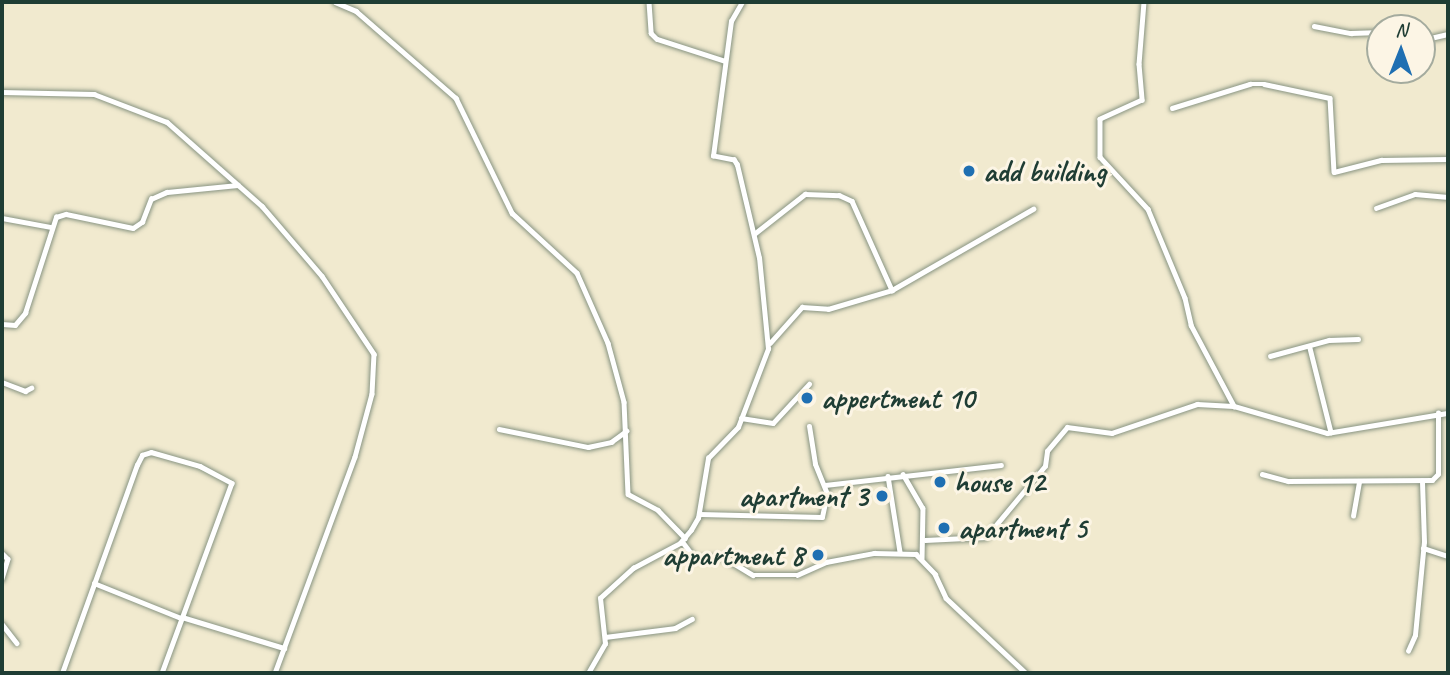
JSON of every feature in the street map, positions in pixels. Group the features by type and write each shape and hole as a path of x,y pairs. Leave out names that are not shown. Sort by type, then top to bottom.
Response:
{"street":[{"path":"335,2 356,11 456,98 512,213 577,273 608,343 627,430 628,494 658,510 699,561 723,557 753,575 797,575 826,562 900,552 922,558"},
{"path":"649,2 651,33 657,39 725,61"},
{"path":"730,2 739,3 725,61 713,156 734,160 737,165 754,234 762,319 770,343"},
{"path":"1144,2 1139,64 1142,100 1135,107 1102,116 1100,157 1148,209 1185,298 1191,325 1234,406"},
{"path":"1314,26 1366,33"},
{"path":"1172,108 1250,84 1264,84 1330,98 1334,172 1381,160 1448,159"},
{"path":"2,92 88,93 135,107 167,122 238,185 309,260 374,358 372,394 355,457 275,673"},
{"path":"2,324 15,325 25,313 56,216 66,214 137,227 151,199 167,192 238,185"},
{"path":"754,234 805,194 839,195 852,201 892,290"},
{"path":"1376,208 1415,194 1448,197"},
{"path":"588,673 605,637 598,601 610,585 683,539 699,514 708,458 741,418 770,343 802,307 828,309 892,290 1033,209"},
{"path":"2,218 51,228"},
{"path":"1270,356 1310,348 1329,340 1358,339"},
{"path":"1310,348 1332,432"},
{"path":"2,382 25,391 31,388"},
{"path":"741,418 773,423 809,384"},
{"path":"925,540 986,537 1045,466 1047,451 1066,427 1112,433 1197,404 1234,406 1262,418 1332,432 1448,413"},
{"path":"1262,474 1288,481 1435,479 1438,413"},
{"path":"699,514 822,517 825,485 815,464 808,426"},
{"path":"499,429 588,447 611,442 627,430"},
{"path":"62,673 142,455 151,452 200,466 232,483 162,673"},
{"path":"825,485 903,473 1001,465"},
{"path":"903,473 920,499 925,540 922,558 946,598 1026,673"},
{"path":"888,476 900,552"},
{"path":"1408,651 1416,627 1423,548 1422,481"},
{"path":"1353,516 1359,482"},
{"path":"1423,548 1448,556"},
{"path":"2,553 8,559 2,579"},
{"path":"94,583 164,608 182,618 284,648"},
{"path":"605,637 675,628 692,619"},
{"path":"2,624 17,643"}],"place":[{"name":"add building","path":"969,171"},
{"name":"appertment 10","path":"807,398"},
{"name":"house 12","path":"940,482"},
{"name":"apartment 3","path":"882,496"},
{"name":"apartment 5","path":"944,528"},
{"name":"appartment 8","path":"818,555"}]}
